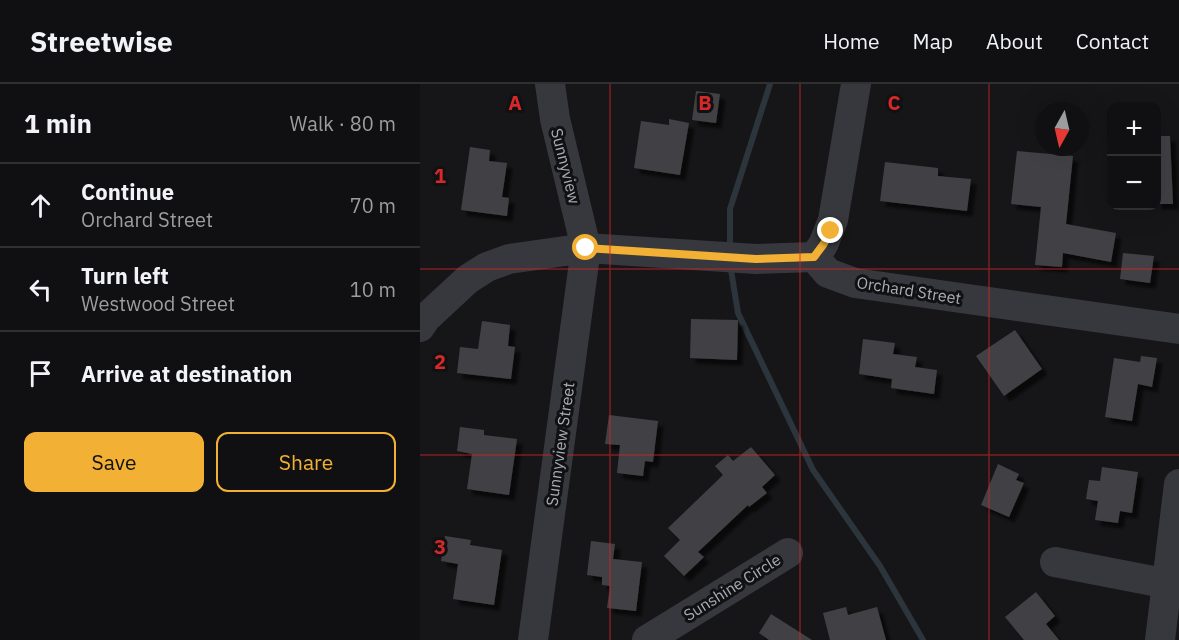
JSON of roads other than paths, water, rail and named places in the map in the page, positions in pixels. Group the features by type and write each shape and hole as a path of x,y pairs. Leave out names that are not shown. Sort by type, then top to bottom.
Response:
{"street":[{"name":"Sunnyview","path":"550,84 555,119 586,248"},
{"path":"420,327 426,318 468,279 487,267 509,259 586,248 756,259 814,257 831,231 856,84"},
{"name":"Sunnyview Street","path":"533,640 586,248"},
{"name":"Orchard Street","path":"814,257 828,273 855,284 1179,329"},
{"path":"1160,640 1173,585 1179,484"},
{"name":"Sunshine Circle","path":"646,640 788,553"},
{"path":"1055,562 1173,585"}],"waterway":[{"path":"730,248 730,209 770,84"},
{"path":"730,264 738,313 813,470 880,566 923,640"}]}
